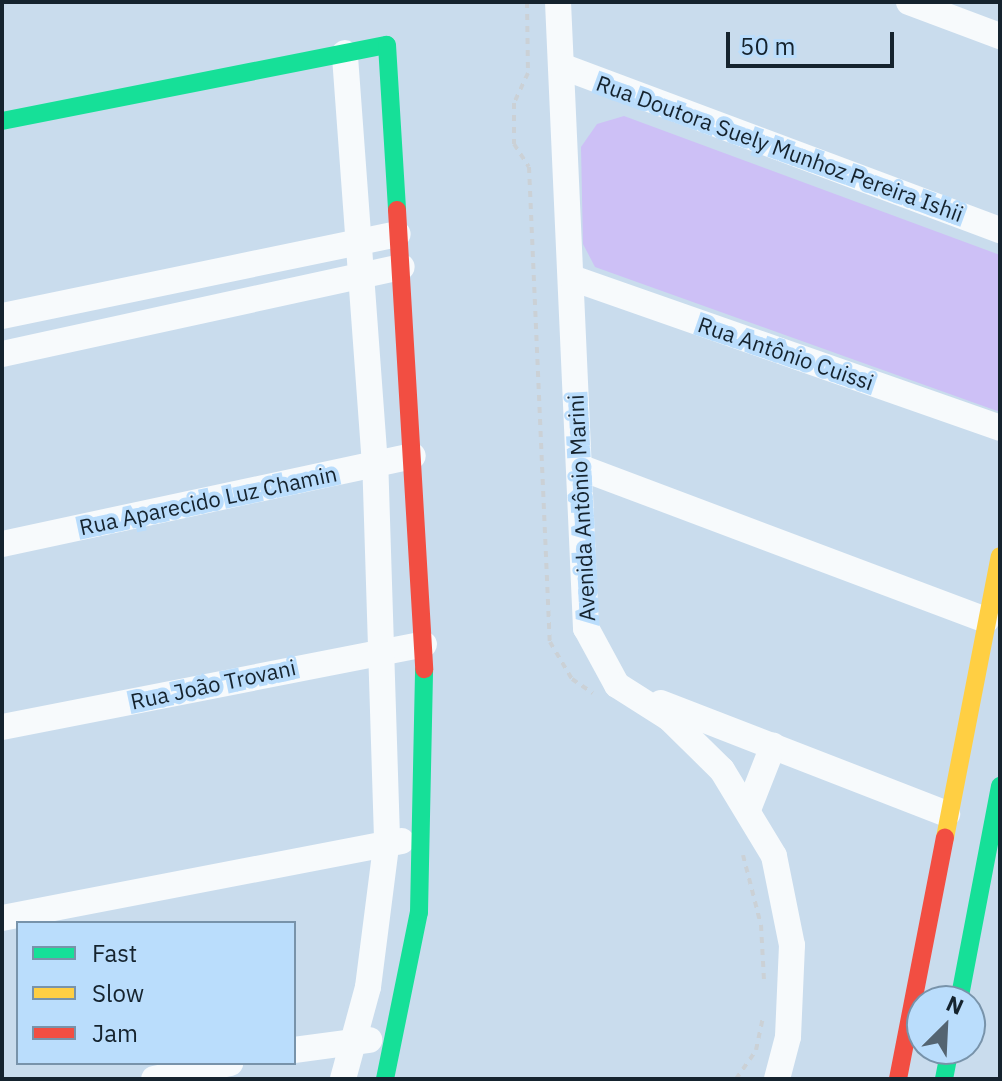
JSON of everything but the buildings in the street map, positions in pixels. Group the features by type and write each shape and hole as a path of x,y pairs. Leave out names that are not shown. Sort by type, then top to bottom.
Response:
{"street":[{"name":"Avenida Antônio Marini","path":"558,2 586,628 617,685 669,718 749,807 787,899 792,992 777,1079"},
{"path":"909,2 1000,36"},
{"path":"2,121 387,45 424,644 419,912 396,1045 385,1079"},
{"path":"343,1079 355,1037 387,838 375,465 345,53"},
{"name":"Rua Doutora Suely Munhoz Pereira Ishii","path":"561,66 1000,230"},
{"path":"2,316 398,234"},
{"path":"2,354 402,267"},
{"name":"Rua Antônio Cuissi","path":"572,278 1000,428"},
{"name":"Rua Aparecido Luz Chamin","path":"2,544 413,456"},
{"path":"579,467 986,620"},
{"path":"898,1079 947,814 1000,556"},
{"name":"Rua João Trovani","path":"2,727 381,650 424,644"},
{"path":"617,685 947,814"},
{"path":"749,807 773,746"},
{"path":"962,985 1000,786"},
{"path":"2,918 387,838 422,844"},
{"path":"296,1050 355,1037 396,1045"},
{"path":"154,1079 220,1065"}],"shaded area":[{"path":"624,116 1000,255 1000,412 595,267 583,244 581,147 597,124"}],"traffic: fast":[{"path":"2,121 387,45 397,210"},
{"path":"385,1079 419,912 424,669"},
{"path":"962,985 1000,786"},
{"path":"944,1079 947,1065"}],"traffic: slow":[{"path":"945,838 1000,556"}],"traffic: jam":[{"path":"397,210 424,669"},
{"path":"898,1079 945,838"}]}
